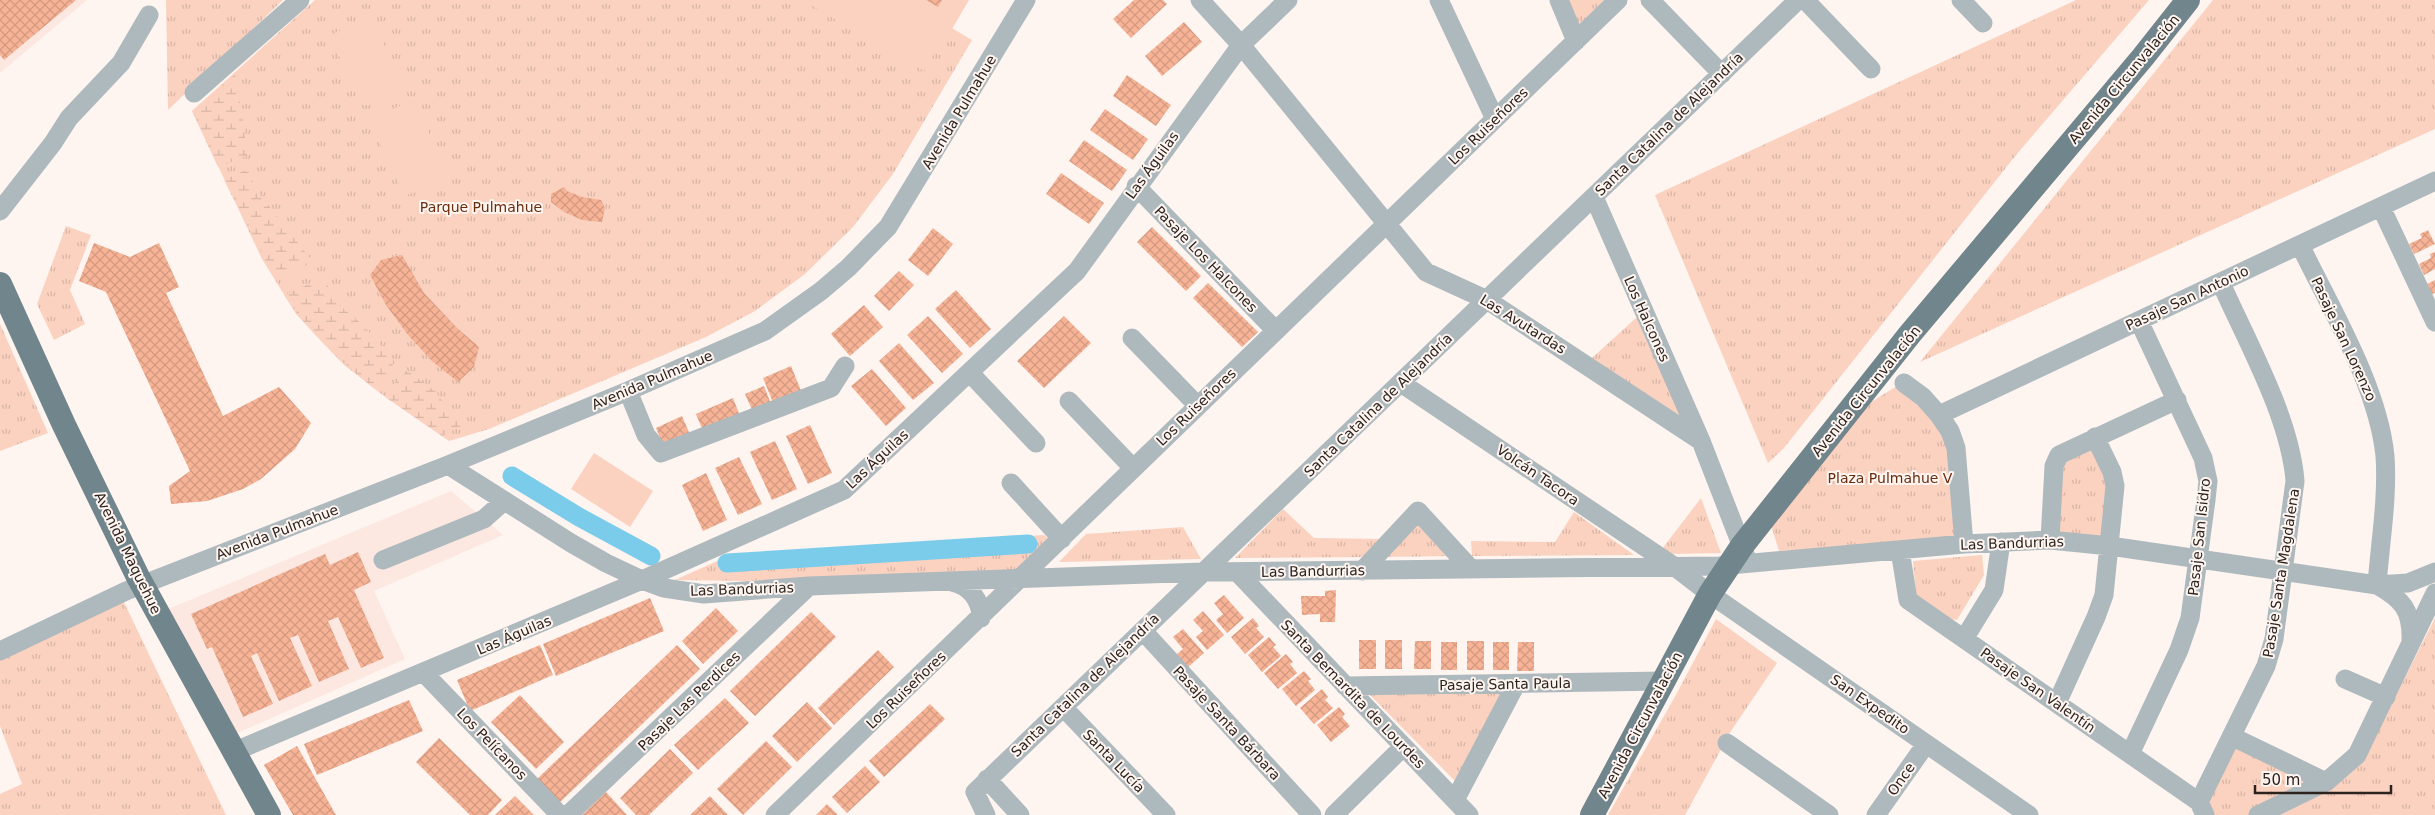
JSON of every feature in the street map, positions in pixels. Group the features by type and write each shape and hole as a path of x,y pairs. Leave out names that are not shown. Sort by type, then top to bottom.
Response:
{"main road":[{"name":"Avenida Circunvalación","path":"1592,815 1710,594 1740,558 1910,334 2188,0"},
{"name":"Avenida Maquehue","path":"0,284 64,425 142,585 233,752 270,815"}],"street":[{"path":"194,93 299,0"},
{"name":"Avenida Pulmahue","path":"0,651 142,585 448,465 628,391 765,331 820,291 861,256 901,209 1026,0"},
{"name":"Las Avutardas","path":"1200,0 1240,45 1426,272 1487,300 1701,441"},
{"name":"Las Águilas","path":"233,752 642,580 844,490 1076,271 1240,45 1288,0"},
{"path":"1439,0 1495,119"},
{"path":"1559,0 1576,41"},
{"name":"Los Ruiseñores","path":"775,815 1022,579 1133,468 1618,0"},
{"path":"1650,0 1722,74"},
{"name":"Santa Catalina de Alejandría","path":"986,815 975,792 1798,0"},
{"path":"1805,0 1871,69"},
{"path":"1961,0 1983,23"},
{"path":"0,211 53,143 69,118 121,63 149,15"},
{"name":"Pasaje San Antonio","path":"1939,415 2435,181"},
{"name":"Pasaje Los Halcones","path":"1136,186 1276,331"},
{"name":"Los Halcones","path":"1594,197 1701,441"},
{"path":"2381,207 2435,322"},
{"name":"Pasaje San Lorenzo","path":"2300,245 2373,398 2381,428 2385,484 2376,585"},
{"name":"Pasaje Santa Magdalena","path":"2202,809 2266,666 2274,639 2294,501 2294,461 2281,418 2221,283"},
{"name":"Pasaje San Isidro","path":"2130,754 2185,633 2199,559 2206,500 2207,470 2139,321"},
{"path":"1132,338 1198,406"},
{"path":"628,391 646,435 661,453 831,388 844,366"},
{"path":"970,373 1036,444"},
{"name":"Volcán Tacora","path":"1401,383 1675,567"},
{"path":"1904,383 1923,397 1950,431 1956,448 1964,544"},
{"path":"2050,540 2055,460 2059,455 2176,400"},
{"path":"1069,401 1133,468"},
{"path":"2057,703 2100,606 2110,546 2114,479 2095,438"},
{"path":"1701,441 1740,558"},
{"name":"Las Bandurrias","path":"448,465 571,543 642,580 673,590 704,594 809,586 1203,572 1675,567 1740,558 2050,540 2110,546 2376,585 2408,582 2435,572"},
{"path":"1011,483 1062,539"},
{"path":"382,560 484,519 504,501"},
{"path":"1362,571 1418,511 1471,569"},
{"path":"1964,639 1994,590 2001,542"},
{"name":"Pasaje San Valentín","path":"1900,550 1908,600 2130,754 2202,809"},
{"path":"1675,567 1710,594"},
{"name":"Santa Bernardita de Lourdes","path":"1237,572 1469,815"},
{"path":"951,581 959,583 972,592 980,605 981,618"},
{"name":"Las Bandurrias","path":"2376,585 2394,594 2409,615 2411,643"},
{"name":"Pasaje Las Perdices","path":"568,815 809,586"},
{"path":"2258,815 2326,782 2357,755 2435,593"},
{"name":"San Expedito","path":"1710,594 2029,815"},
{"name":"Pasaje Santa Bárbara","path":"1142,630 1312,815"},
{"name":"Los Pelícanos","path":"424,673 560,815"},
{"path":"2346,679 2386,697"},
{"name":"Pasaje Santa Paula","path":"1345,686 1664,681"},
{"path":"1455,800 1516,684"},
{"name":"Santa Lucía","path":"1063,707 1166,815"},
{"path":"2233,737 2326,782"},
{"path":"1727,743 1830,815"},
{"name":"Once","path":"1876,815 1926,744"},
{"path":"1334,815 1403,748"},
{"path":"987,780 1020,815"}],"shaded area":[{"path":"0,0 87,0 0,73"},
{"path":"451,491 503,535 374,591 405,659 233,735 166,610"}],"green space":[{"path":"166,0 283,0 168,110"},
{"name":"Parque Pulmahue","path":"315,0 904,0 972,40 893,174 853,227 805,274 755,311 706,337 489,429 449,441 380,393 343,364 296,314 262,259 192,111"},
{"path":"802,0 969,0 952,29 948,28 924,71"},
{"path":"1566,0 1605,0 1577,28"},
{"path":"2076,0 2149,0 2016,155 1784,448 1768,463 1655,195"},
{"path":"2213,0 2435,0 2435,129 1920,362"},
{"path":"370,16 404,86 364,106 329,36"},
{"path":"235,74 244,125 246,156 218,167 192,111"},
{"path":"413,100 449,175 405,196 369,120"},
{"path":"250,168 254,187 313,262 276,281 224,180"},
{"path":"66,226 91,235 70,290 85,324 54,340 37,304"},
{"path":"323,278 339,305 363,325 395,362 375,389 314,334 284,295"},
{"path":"1637,317 1680,412 1678,416 1592,358"},
{"path":"0,324 48,433 0,451"},
{"path":"407,370 436,392 461,426 442,436 385,397"},
{"name":"Plaza Pulmahue V","path":"1900,384 1947,431 1960,541 1779,551 1770,522 1860,409"},
{"path":"2094,441 2110,472 2107,542 2053,537 2057,460"},
{"path":"594,453 653,491 630,527 571,489"},
{"path":"1701,498 1721,553 1670,554 1662,549"},
{"path":"1283,509 1314,538 1383,539 1365,557 1235,558"},
{"path":"1574,512 1634,555 1472,556 1471,541 1555,542"},
{"path":"1413,520 1452,556 1381,557"},
{"path":"1183,527 1201,559 1059,562 1086,534"},
{"path":"1044,535 1051,541 1020,571 745,581 675,580 733,554"},
{"path":"1982,555 1984,575 1957,620 1951,619 1916,595 1913,561"},
{"path":"120,594 226,815 0,815 0,794 22,784 0,726 0,651"},
{"path":"2435,618 2435,815 2278,815 2312,799 2333,786 2344,779 2362,762"},
{"path":"1716,619 1777,663 1731,731 1685,815 1608,815 1677,693"},
{"path":"1367,692 1504,692 1456,782"},
{"path":"2233,737 2326,782 2258,815 2205,815 2199,802"},
{"path":"2382,802 2411,815 2376,815"}],"building":[{"path":"0,0 76,0 4,60 0,55"},
{"path":"926,0 942,0 938,7"},
{"path":"1134,0 1163,0 1167,4 1131,38 1113,19"},
{"path":"1184,22 1202,42 1162,76 1145,56"},
{"path":"1127,75 1171,105 1156,126 1113,96"},
{"path":"1105,109 1148,139 1133,160 1090,130"},
{"path":"1084,140 1127,170 1112,191 1069,161"},
{"path":"1061,173 1104,203 1089,224 1046,194"},
{"path":"564,187 567,191 582,197 601,200 605,208 602,222 582,220 564,212 551,202 551,194"},
{"path":"1152,227 1201,276 1186,291 1137,242"},
{"path":"933,228 953,244 928,276 908,260"},
{"path":"2428,230 2435,244 2414,254 2409,244 2422,238 2420,234"},
{"path":"94,243 130,257 159,243 179,287 166,293 223,416 279,387 311,423 295,449 261,479 243,489 207,501 171,504 169,486 190,471 106,292 79,281"},
{"path":"2435,252 2435,269 2424,275 2419,264 2431,258 2430,254"},
{"path":"402,255 424,293 457,328 479,347 474,367 458,382 432,361 408,335 386,305 370,275 381,260"},
{"path":"899,271 914,285 889,311 874,296"},
{"path":"2435,280 2435,293 2432,294 2427,284"},
{"path":"1208,283 1258,332 1242,347 1193,298"},
{"path":"956,290 991,329 970,348 935,309"},
{"path":"864,305 883,327 850,356 831,334"},
{"path":"928,316 963,354 942,373 907,335"},
{"path":"1064,316 1091,343 1044,388 1017,361"},
{"path":"899,343 934,383 913,400 879,361"},
{"path":"791,366 802,393 774,405 763,378"},
{"path":"872,369 906,408 886,426 851,386"},
{"path":"764,386 771,404 753,412 745,394"},
{"path":"733,398 740,416 703,431 696,414"},
{"path":"682,416 691,437 664,448 656,428"},
{"path":"810,425 832,473 808,484 786,436"},
{"path":"775,441 797,489 772,500 750,452"},
{"path":"739,457 762,504 738,515 715,468"},
{"path":"706,473 727,520 703,531 682,485"},
{"path":"358,552 371,582 354,590 384,658 361,668 338,617 328,621 349,669 319,682 298,635 290,638 312,686 279,701 257,653 251,656 273,704 243,717 212,647 207,649 191,614 325,554 330,565"},
{"path":"1336,590 1335,622 1320,622 1320,614 1302,615 1301,596 1325,596 1325,591"},
{"path":"1224,595 1244,618 1227,633 1216,620 1223,614 1214,603"},
{"path":"650,598 664,631 556,676 543,644"},
{"path":"716,608 738,631 703,664 682,641"},
{"path":"1203,611 1224,635 1207,650 1196,637 1203,631 1193,620"},
{"path":"811,612 836,637 755,716 730,691"},
{"path":"1253,618 1259,626 1256,628 1264,637 1245,654 1231,637"},
{"path":"1183,629 1204,653 1187,668 1176,655 1183,649 1173,637"},
{"path":"1269,637 1276,645 1273,647 1281,656 1262,672 1248,655"},
{"path":"1359,640 1376,640 1376,669 1359,669"},
{"path":"1385,640 1402,640 1402,669 1385,669"},
{"path":"1415,641 1431,641 1431,669 1414,669"},
{"path":"1467,641 1484,641 1484,670 1467,670"},
{"path":"1441,642 1457,642 1457,670 1441,670"},
{"path":"1493,642 1509,642 1509,670 1493,670"},
{"path":"1518,642 1534,642 1534,671 1517,671"},
{"path":"540,645 553,675 470,711 457,680"},
{"path":"677,645 700,669 558,804 536,780"},
{"path":"878,650 894,667 834,725 818,708"},
{"path":"1286,654 1293,662 1290,664 1297,673 1278,689 1264,673"},
{"path":"1304,671 1311,679 1308,681 1315,690 1296,706 1282,689"},
{"path":"1322,689 1328,697 1325,700 1333,708 1314,724 1300,708"},
{"path":"520,695 564,742 536,769 491,722"},
{"path":"725,698 749,723 698,770 674,745"},
{"path":"409,700 423,731 317,775 304,744"},
{"path":"807,702 832,728 797,762 772,736"},
{"path":"930,704 945,719 884,777 869,761"},
{"path":"1339,707 1345,714 1342,717 1350,726 1331,742 1317,725"},
{"path":"439,738 502,800 488,815 470,815 416,762"},
{"path":"766,741 792,767 743,815 717,789"},
{"path":"297,746 336,815 293,815 264,765"},
{"path":"670,749 693,773 649,815 636,815 620,798"},
{"path":"865,766 880,782 847,813 832,797"},
{"path":"606,792 627,815 582,815"},
{"path":"515,796 534,815 495,815"},
{"path":"710,796 728,815 690,815"},
{"path":"827,804 838,815 816,815"}],"waterway":[{"path":"512,476 579,517 651,556"},
{"path":"727,563 1028,544"}]}
